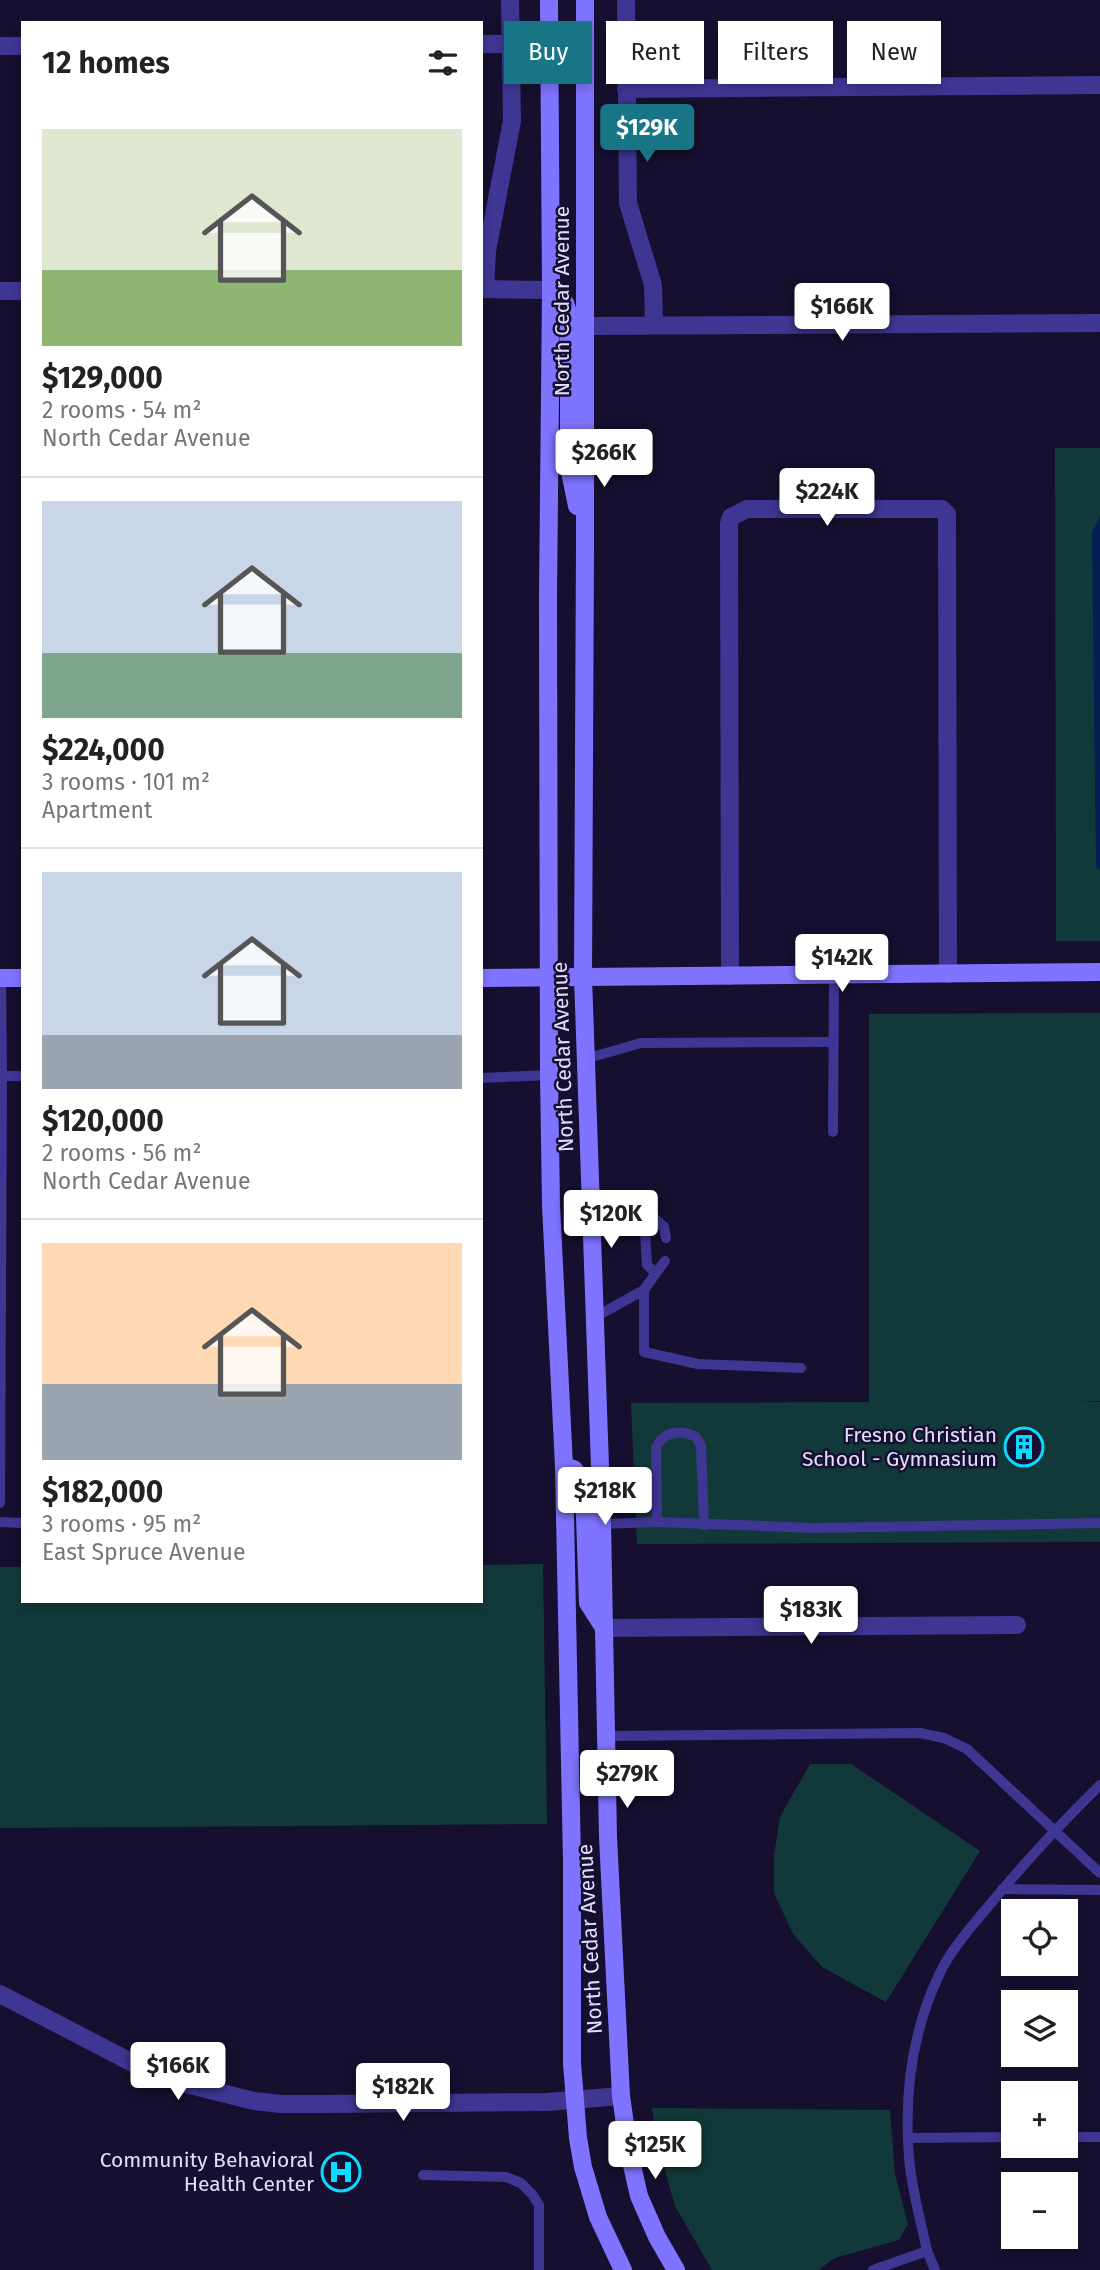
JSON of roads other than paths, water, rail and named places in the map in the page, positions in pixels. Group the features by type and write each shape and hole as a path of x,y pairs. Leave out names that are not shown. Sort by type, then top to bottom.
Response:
{"main road":[{"name":"North Cedar Avenue","path":"549,0 549,1075 551,1205 564,1466 572,1806 572,2063 583,2167 598,2217 622,2270"},
{"name":"North Cedar Avenue","path":"585,0 583,977 602,1524 608,1837 621,2096 629,2152 639,2196 657,2238 677,2270"},
{"path":"551,290 565,303 569,315 569,467 585,544"},
{"path":"483,978 1100,972"},
{"path":"0,978 21,978"},
{"path":"564,1466 574,1469 584,1488 588,1604 604,1628"}],"street":[{"path":"510,0 510,21"},
{"path":"626,0 628,203 653,285 654,325"},
{"path":"483,44 504,44"},
{"path":"0,46 21,46"},
{"path":"512,84 512,121 486,251 483,289 551,290"},
{"path":"626,89 1100,85"},
{"path":"0,291 21,291"},
{"path":"585,326 1100,323"},
{"path":"730,976 729,524 732,517 747,509 942,509 947,514 948,974"},
{"path":"604,1628 1017,1625"},
{"path":"0,1994 150,2072 254,2101 281,2104 547,2102 621,2096"}],"lane":[{"path":"833,1132 834,975"},
{"path":"0,978 0,1503"},
{"path":"585,1059 641,1043 833,1042"},
{"path":"483,1077 549,1075"},
{"path":"1,1076 21,1076"},
{"path":"590,1201 619,1200 643,1204 650,1215 664,1227 666,1238"},
{"path":"650,1215 645,1232 647,1265 656,1273"},
{"path":"595,1317 644,1290 665,1261"},
{"path":"644,1290 644,1353 698,1364 801,1368"},
{"path":"657,1522 656,1448 659,1440 666,1435 684,1433 696,1437 701,1446 704,1525"},
{"path":"0,1522 21,1523"},
{"path":"602,1524 657,1522 813,1528 1100,1523"},
{"path":"608,1736 920,1733 944,1738 967,1749 1100,1873"},
{"path":"935,2270 927,2251 909,2161 906,2117 910,2070 921,2021 940,1973 967,1932 1054,1830 1100,1785"},
{"path":"1002,1889 1100,1890"},
{"path":"908,2138 1001,2137"},
{"path":"1078,2137 1100,2137"},
{"path":"423,2175 506,2177 521,2183 533,2194 539,2205 540,2270"},
{"path":"873,2270 927,2251"}],"water":[{"path":"1100,517 1100,870 1096,867 1092,532"}],"place":[{"name":"Fresno Christian School - Gymnasium","path":"1024,1447"},
{"name":"Community Behavioral Health Center","path":"341,2172"}]}
